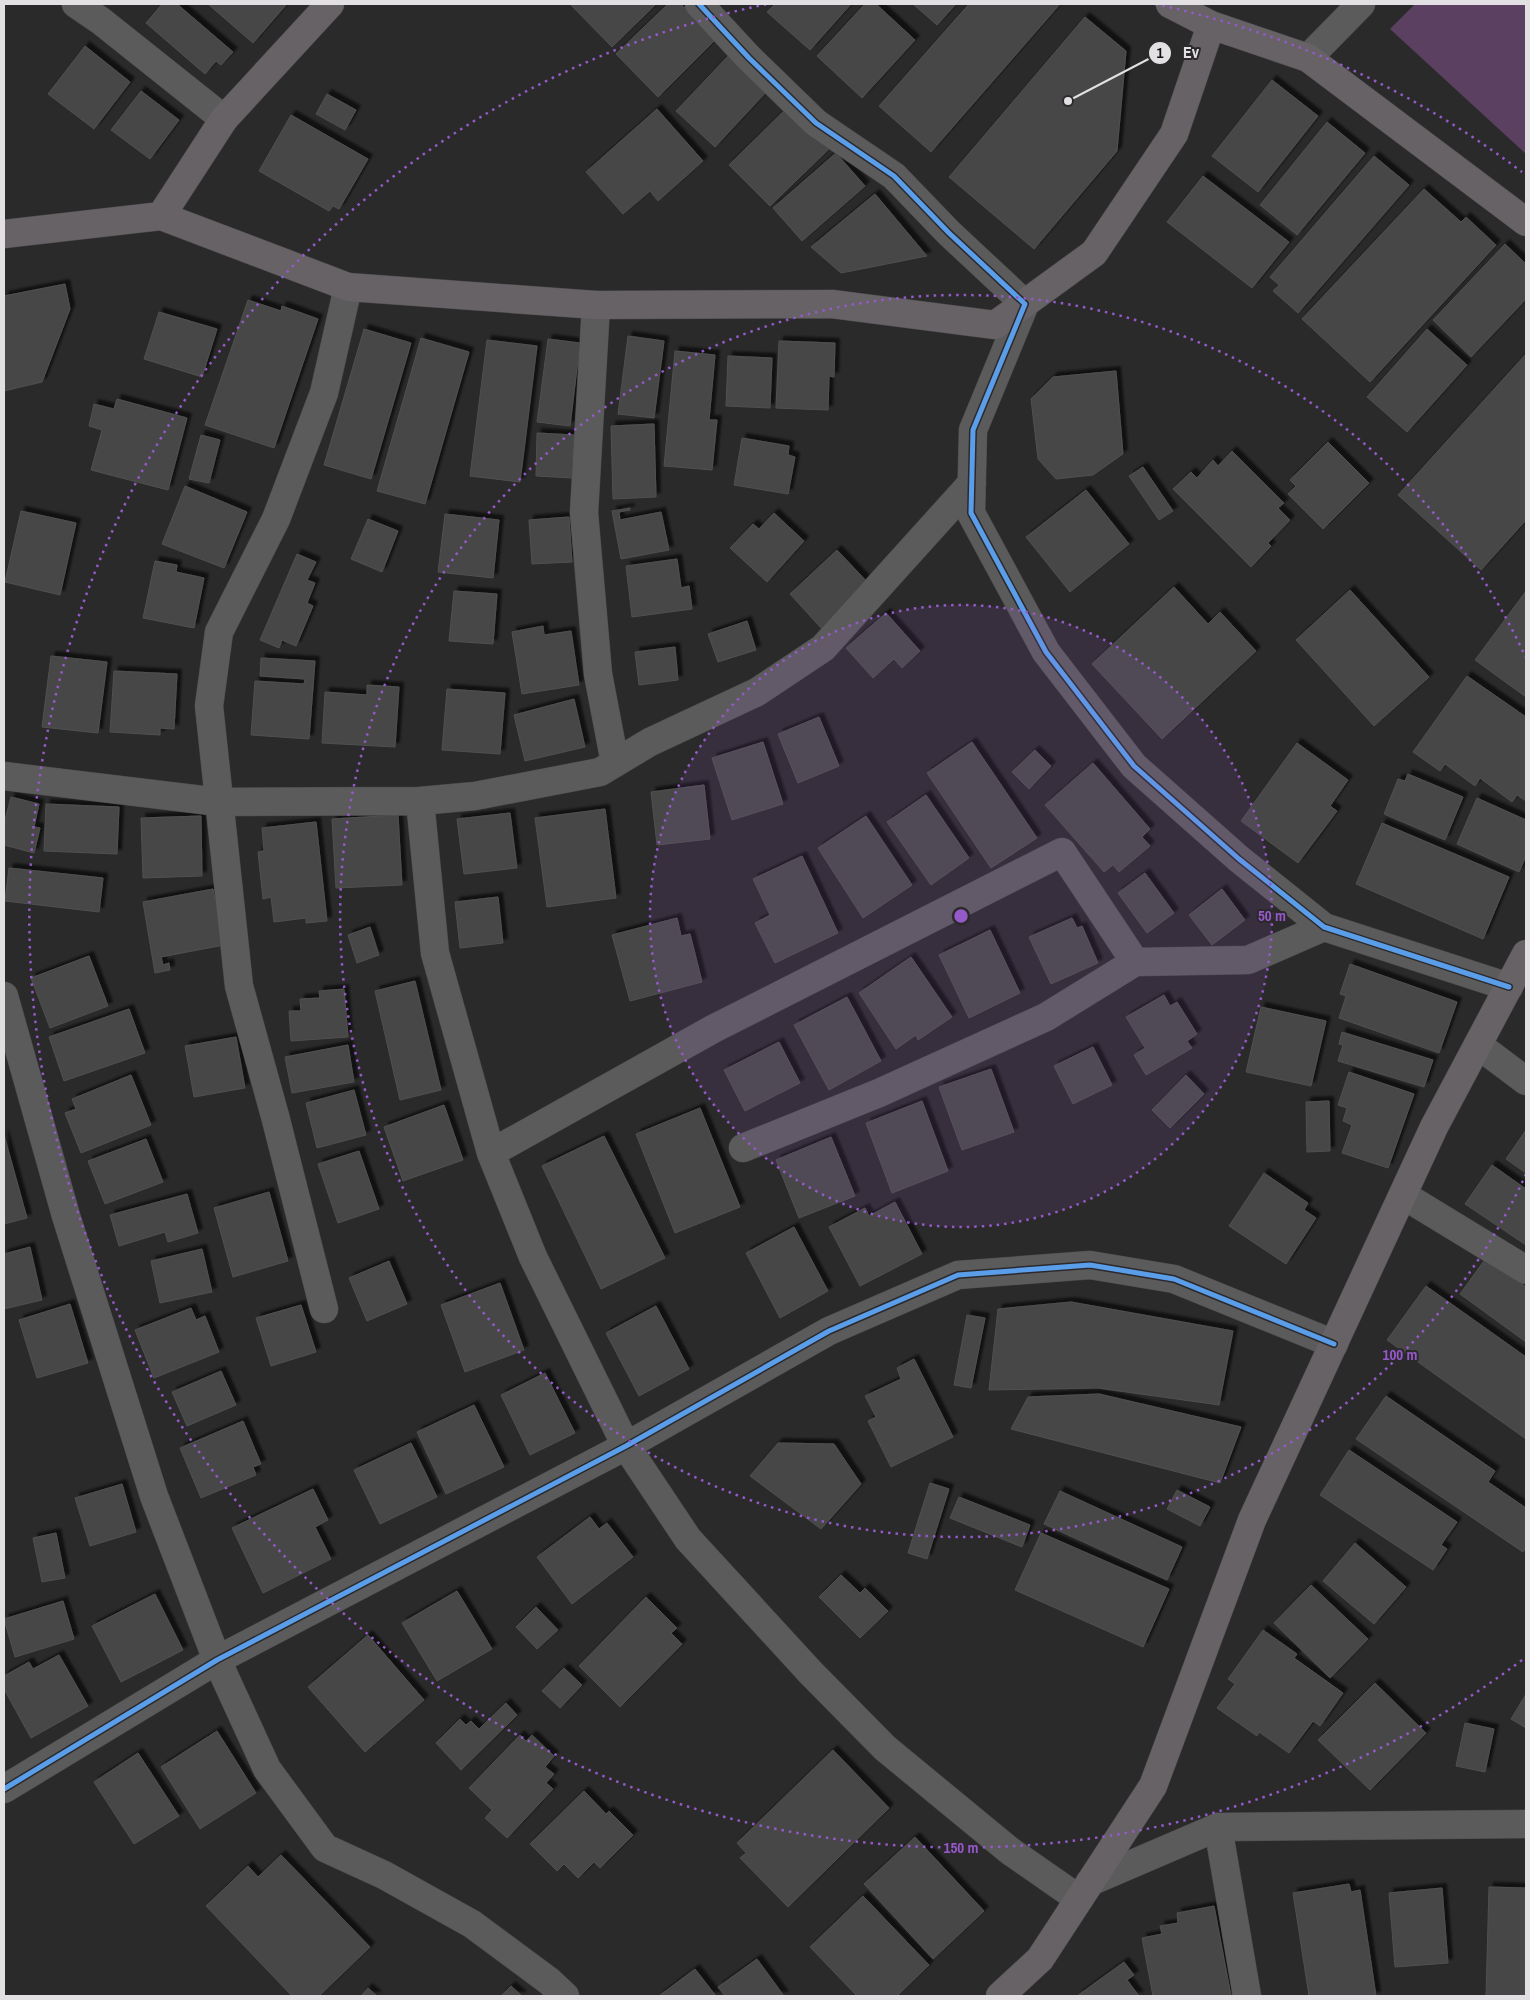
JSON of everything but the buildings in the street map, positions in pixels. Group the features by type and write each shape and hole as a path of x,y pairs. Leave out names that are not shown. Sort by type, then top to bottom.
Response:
{"main road":[{"path":"161,216 224,119 330,4"},
{"path":"1170,4 1211,25 1308,58 1526,222"},
{"path":"4,234 161,216 348,287 596,305 832,304 995,325 1094,253 1174,134 1211,25"},
{"path":"1000,1996 1040,1959 1153,1786 1252,1520 1434,1128 1526,954"}],"street":[{"path":"76,4 224,119"},
{"path":"699,4 748,58 816,123 894,176 949,233 1025,304 973,430 971,513 1046,652 1134,766 1239,859 1324,927 1509,987"},
{"path":"1308,58 1360,4"},
{"path":"324,1309 240,986 209,706 219,632 276,519 324,393 348,287"},
{"path":"596,305 584,513 598,674 615,762"},
{"path":"4,776 219,802 420,801 476,796 600,772 650,742 757,692 823,648 972,483"},
{"path":"420,801 435,952 491,1153 533,1257 626,1446 688,1540 811,1673 885,1748 1010,1851 1084,1891 1218,1827 1526,1824"},
{"path":"491,1153 713,1029 1062,852 1135,962"},
{"path":"743,1148 879,1093 1046,1017 1135,962 1248,960 1324,927"},
{"path":"4,996 66,1216 154,1496 217,1660 267,1769 325,1848 384,1875 472,1924 549,1981 565,1996"},
{"path":"1478,1045 1526,1081"},
{"path":"1403,1196 1526,1270"},
{"path":"4,1789 217,1660 626,1446 829,1331 958,1275 1090,1265 1174,1279 1334,1344"},
{"path":"1218,1827 1247,1996"}],"shaded area":[{"path":"1415,4 1526,4 1526,154 1390,29"}],"cycle path":[{"path":"699,4 749,58 816,123 894,176 949,233 1025,304 973,430 971,513 1046,652 1134,766 1239,859 1324,927 1509,987"},
{"path":"4,1789 217,1660 626,1446 829,1331 958,1275 1090,1265 1174,1279 1334,1344"}],"place":[{"name":"Ev","path":"1068,101"}]}
